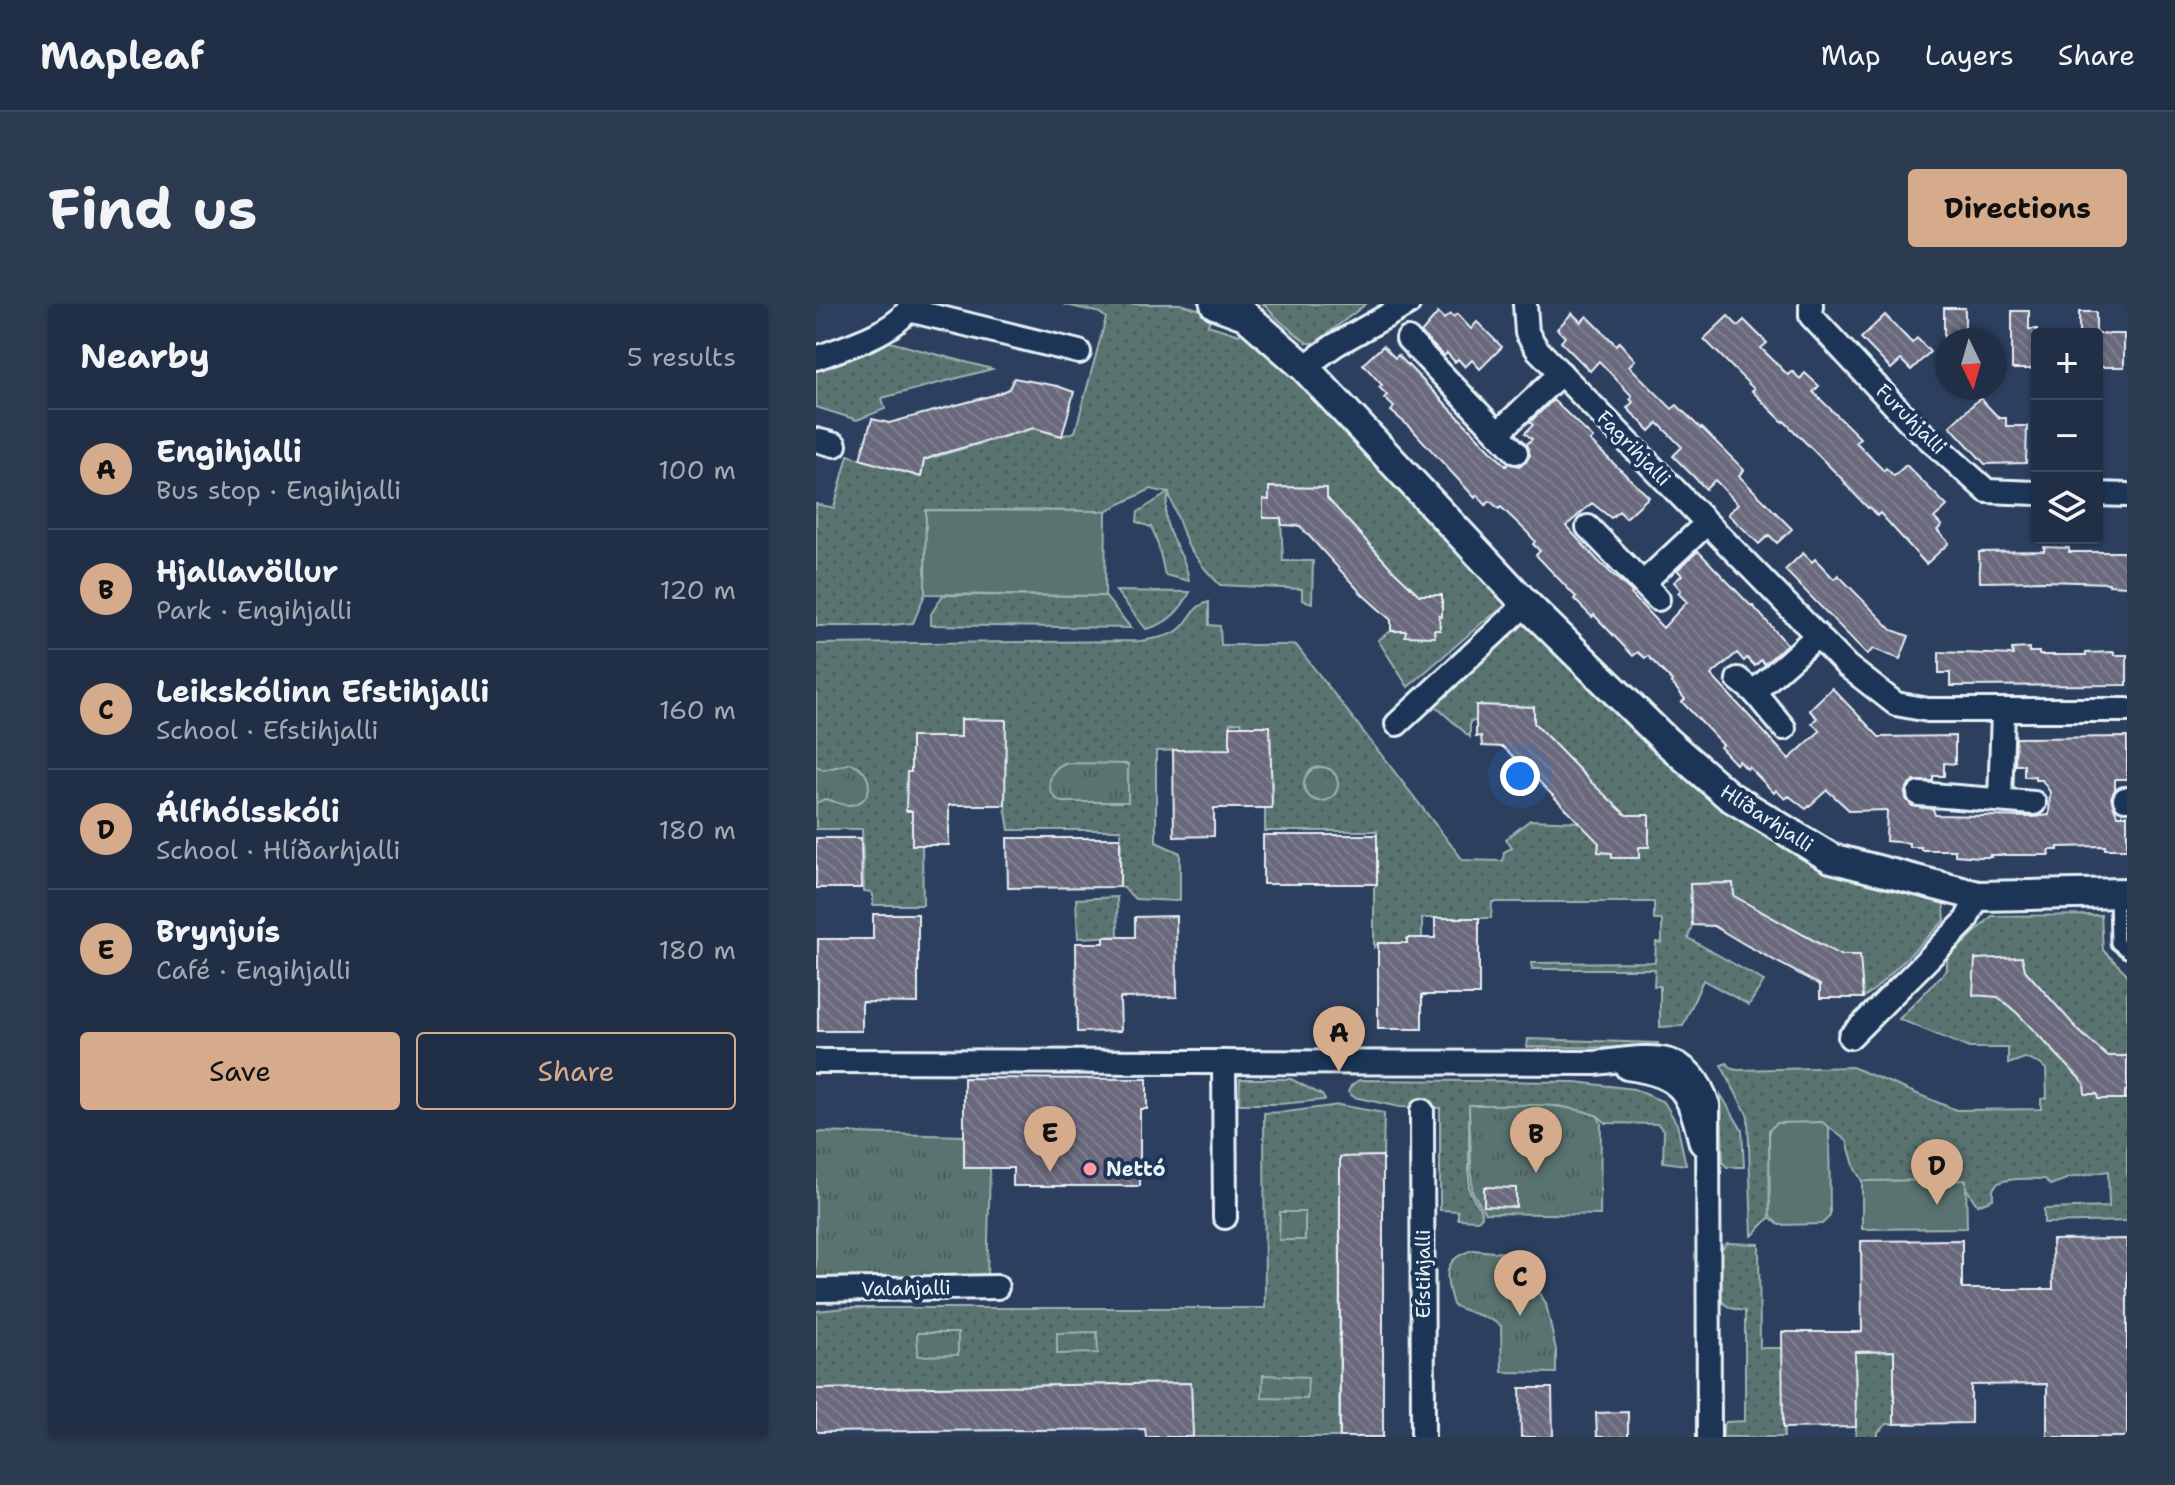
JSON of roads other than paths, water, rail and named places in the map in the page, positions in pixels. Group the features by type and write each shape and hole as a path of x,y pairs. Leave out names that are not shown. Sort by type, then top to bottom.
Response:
{"street":[{"name":"Hlíðarhjalli","path":"1215,304 1245,315 1304,367 1526,604 1666,741 1729,796 1831,858 1978,896 2122,893"},
{"path":"1304,367 1335,345 1408,304"},
{"name":"Fagrihjalli","path":"1525,304 1527,333 1537,349 1847,666 1896,704 1928,710 2003,712 2127,710"},
{"name":"Furuhjalli","path":"1811,304 1811,316 1898,409 1987,491 2031,493"},
{"path":"816,358 866,340 889,327 910,307 1079,352"},
{"path":"1408,339 1516,452"},
{"path":"1498,433 1561,373"},
{"path":"2103,494 2127,495"},
{"path":"1588,527 1651,591 1707,523"},
{"path":"1397,724 1526,604"},
{"path":"1784,728 1746,685 1818,635"},
{"path":"2000,800 2003,712"},
{"path":"1919,794 2034,803"},
{"path":"1850,1037 1965,922 1978,896"},
{"path":"816,1061 1594,1063 1641,1058 1674,1062 1687,1068 1697,1078 1708,1105 1709,1437"},
{"path":"1224,1062 1225,1217"},
{"name":"Efstihjalli","path":"1422,1111 1423,1437"},
{"name":"Valahjalli","path":"816,1290 997,1287"}],"lane":[{"path":"2122,893 2117,943 2127,951"}],"place":[{"name":"Engihjalli","path":"1339,1072"},
{"name":"Nettó","path":"1090,1169"},
{"name":"Brynjuís","path":"1050,1172"},
{"name":"Hjallavöllur","path":"1536,1173"},
{"name":"Álfhólsskóli","path":"1937,1205"},
{"name":"Leikskólinn Efstihjalli","path":"1520,1316"}]}
